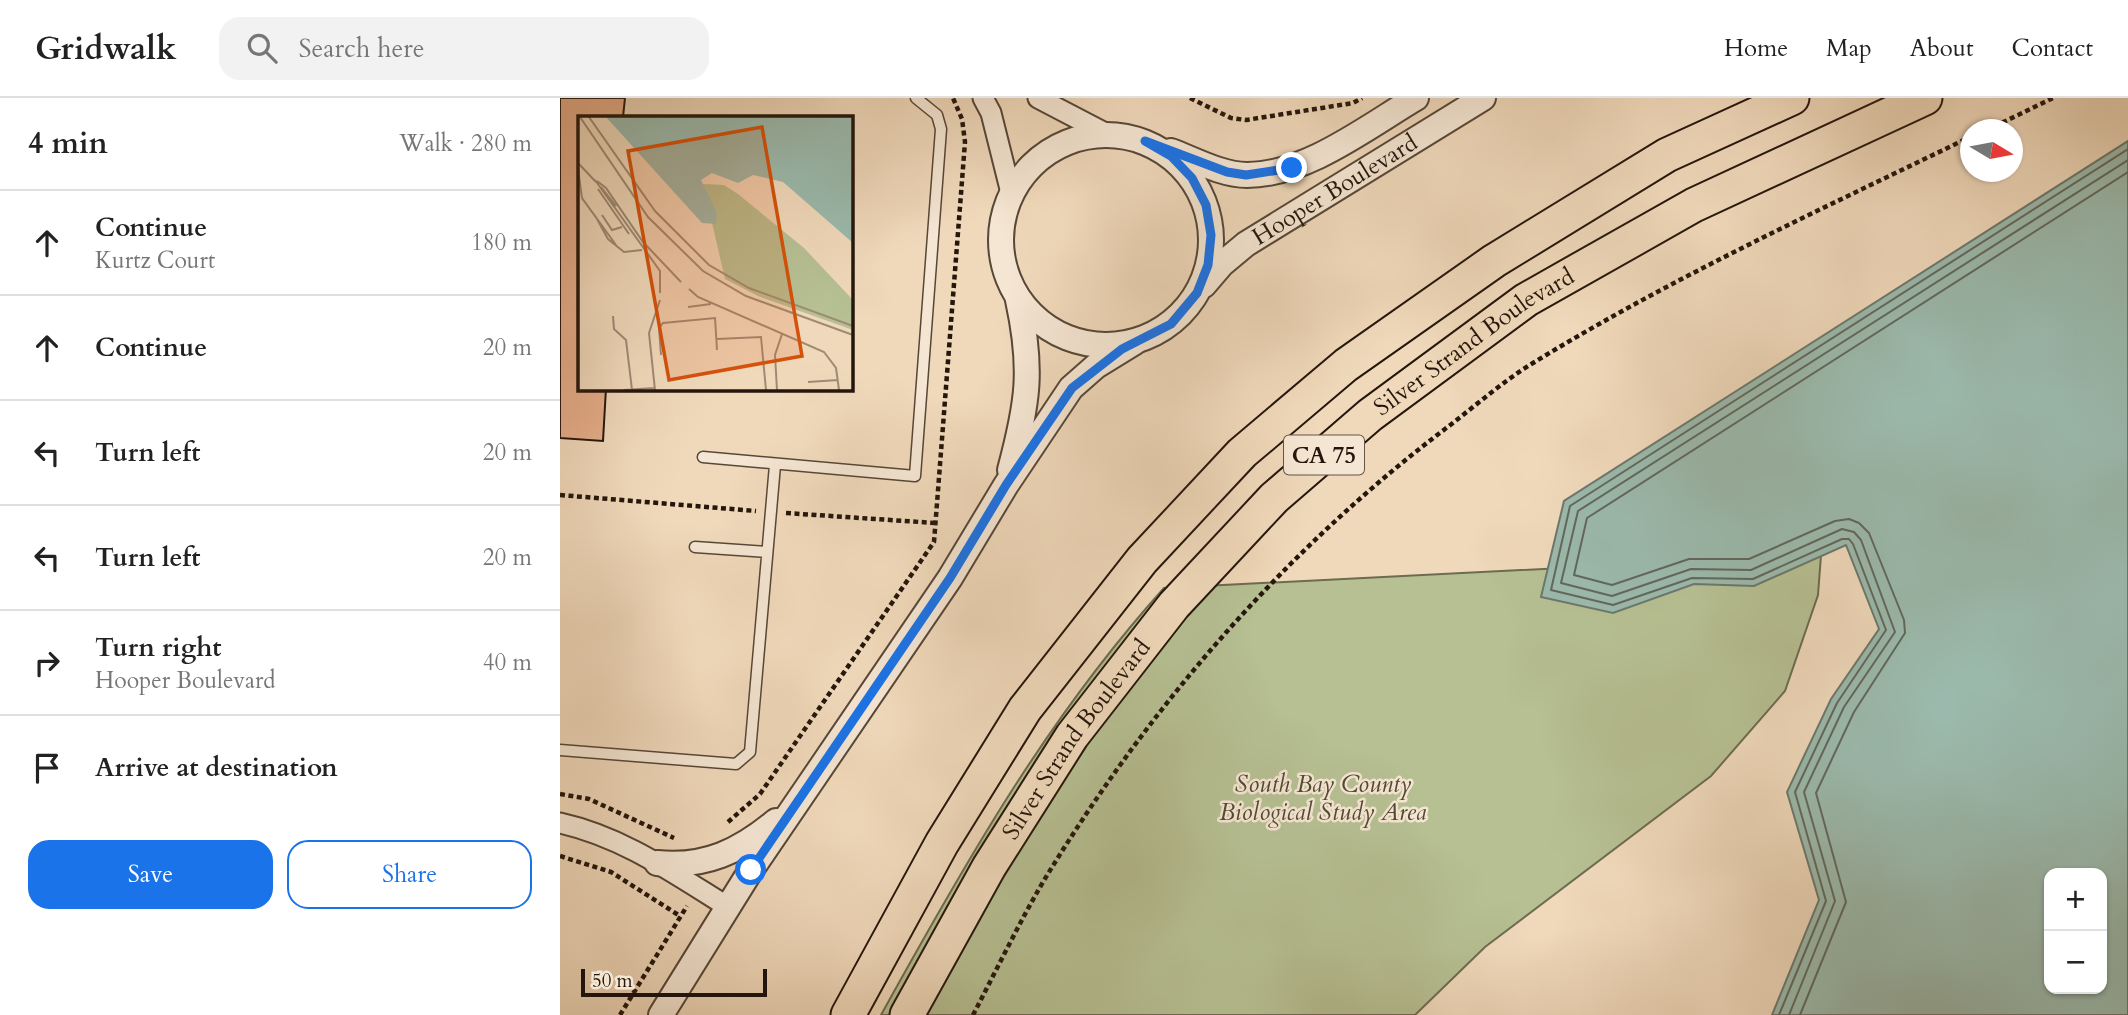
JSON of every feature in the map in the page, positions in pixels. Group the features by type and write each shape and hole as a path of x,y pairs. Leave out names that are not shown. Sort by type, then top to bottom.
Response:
{"highway":[{"name":"CA 75","path":"848,1015 942,843 1025,709 1142,560 1242,453 1346,365 1494,261 1667,155 1792,98"},
{"name":"Silver Strand Boulevard","path":"907,1015 989,867 1072,736 1174,605 1274,498 1370,415 1526,300 1694,205 1925,98"}],"street":[{"path":"983,98 991,113 1011,193"},
{"path":"1038,98 1105,134"},
{"name":"Hooper Boulevard","path":"1145,141 1227,172 1263,174 1292,168 1314,159 1416,98"},
{"name":"Hooper Boulevard","path":"1197,293 1222,264 1246,244 1482,98"},
{"path":"661,1015 728,907 950,578 1006,485 1072,388 1096,366 1171,324 1197,293 1208,265 1211,235 1206,205 1192,178 1171,156 1145,141 1105,134 1076,138 1049,150 1027,169 1011,193 1000,229 1003,265 1018,299 1029,356 1029,379 1006,485"},
{"path":"1018,299 1035,319 1057,334 1082,343 1109,346 1135,342"},
{"path":"657,863 676,865 708,862 742,846 775,822 821,766"},
{"path":"560,823 597,832 657,863 728,907"}],"lane":[{"path":"703,457 915,476 941,130 937,115 916,98"},
{"path":"560,750 736,764 750,752 775,465"},
{"path":"695,547 767,552"}],"path":[{"path":"727,823 760,794 934,542 965,142 962,119 953,98"},
{"path":"1190,98 1231,118 1246,120 1353,103 1362,98"},
{"path":"2010,119 2053,98"},
{"path":"973,1015 1043,882 1121,766 1212,645 1297,557 1397,465 1541,358 1714,260 1960,143"},
{"path":"560,495 935,523"},
{"path":"560,794 589,799 682,842"},
{"path":"560,856 611,872 680,916"},
{"path":"620,1015 674,925"}],"green space":[{"name":"South Bay County Biological Study Area","path":"1821,555 1818,595 1785,691 1711,776 1485,947 1415,1015 881,1015 944,902 1045,740 1082,688 1164,588"}],"water":[{"path":"2128,141 2128,1015 1772,1015 1819,900 1787,792 1831,699 1879,629 1846,545 1754,586 1694,584 1613,613 1541,597 1564,501"}],"building":[{"path":"560,98 625,98 623,116 578,116 578,390 606,390 603,441 560,438"}],"route":[{"path":"751,870 950,578 1006,485 1046,430 1072,388 1096,366 1122,349 1171,324 1197,293 1208,265 1211,235 1206,205 1192,178 1171,156 1145,141 1227,172 1263,174 1292,168"}]}
